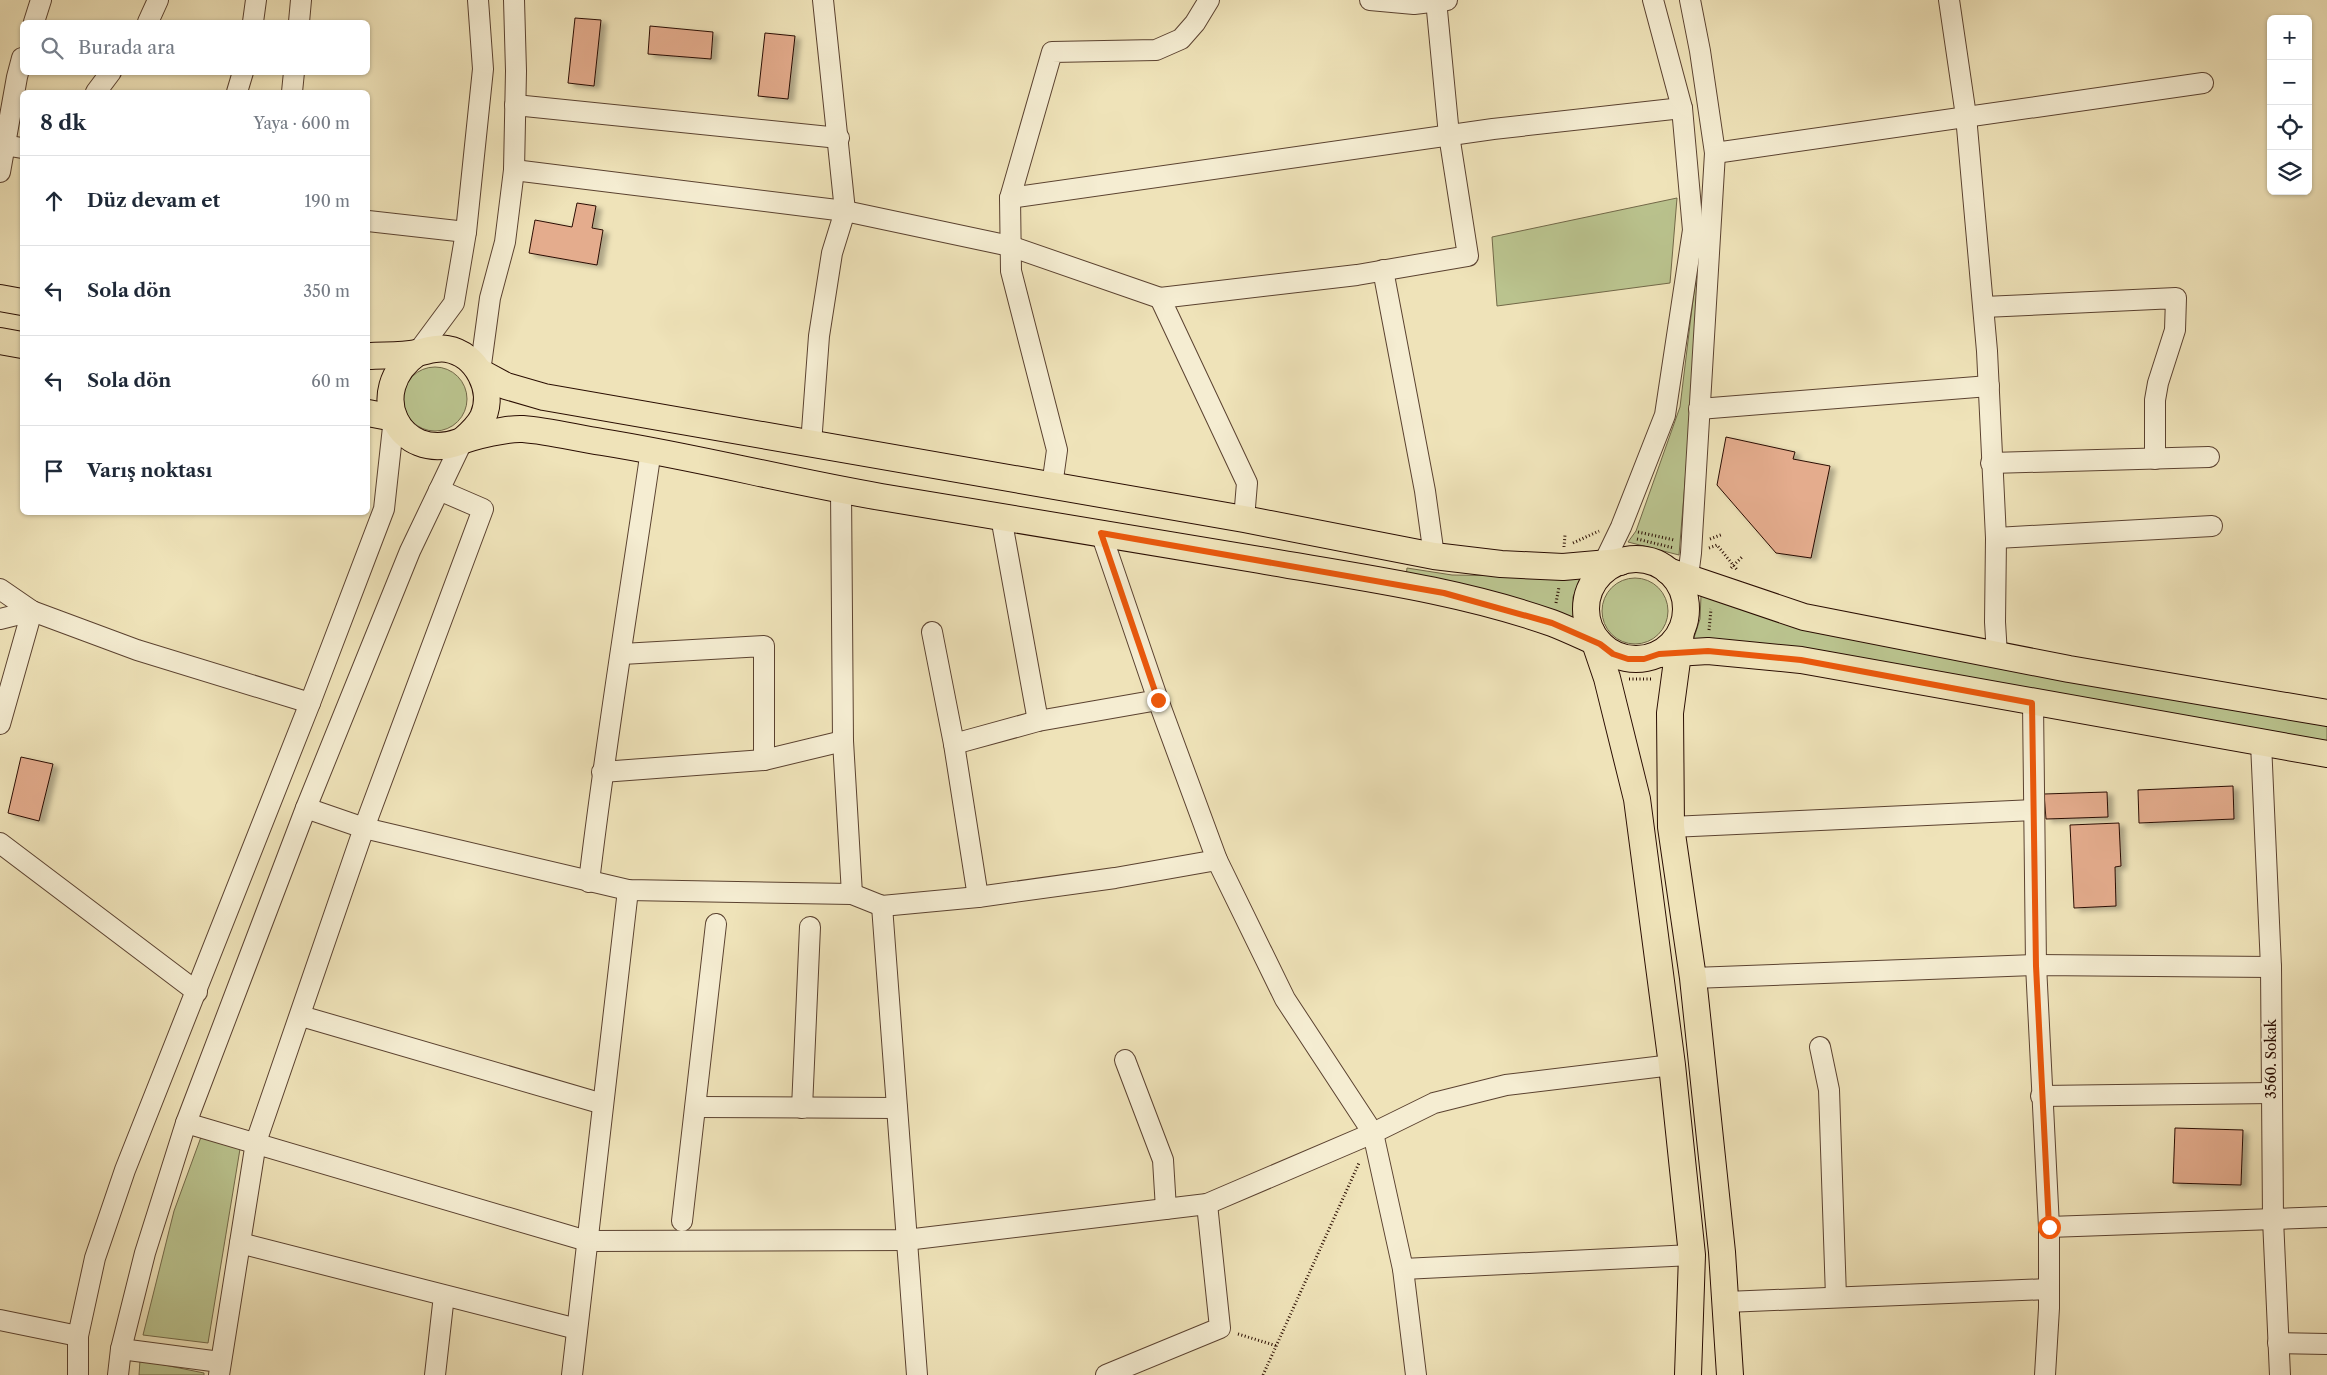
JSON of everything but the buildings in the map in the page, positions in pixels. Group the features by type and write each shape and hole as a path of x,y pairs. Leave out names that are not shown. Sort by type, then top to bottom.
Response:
{"main road":[{"path":"0,298 20,302"},
{"path":"0,341 20,345"},
{"path":"370,356 447,349 460,353 471,361 480,372 486,386 487,401 483,417 475,430 463,440"},
{"path":"417,353 404,362 395,374 390,388 390,403 394,418 407,434 425,445 451,445 463,440 520,428 652,450 841,490 1444,593 1552,623 1595,639 1613,654 1628,659 1644,659 1673,646 1801,660 2032,703 2327,754"},
{"path":"480,372 506,386 544,397 1244,519 1434,556 1501,564 1606,569 1637,559 1645,560 1654,562 1680,583 1804,617 1997,655 2327,713"},
{"path":"370,413 394,418"},
{"path":"1606,569 1587,599 1586,616 1607,678 1637,799 1672,1065 1692,1255 1688,1375"},
{"path":"1680,583 1686,616 1673,646 1675,681 1670,729 1671,827 1693,978 1722,1252 1730,1375"}],"street":[{"path":"35,20 41,0"},
{"path":"149,20 158,0"},
{"path":"253,20 256,0"},
{"path":"299,20 301,0"},
{"path":"417,353 454,303 466,232 483,69 478,0"},
{"path":"480,372 490,298 505,242 514,170 514,0"},
{"path":"811,444 819,336 832,253 845,211 839,138 823,0"},
{"path":"1052,486 1057,450 1010,271 1010,198 1052,52 1156,50 1181,39 1195,23 1209,0"},
{"path":"514,170 845,211 1010,246 1160,298 1383,270 1468,256 1449,136 1440,0 1414,4 1370,0"},
{"path":"1606,569 1664,415 1693,230 1682,108 1653,0"},
{"path":"1680,583 1691,546 1715,153 1700,51 1690,0"},
{"path":"1954,0 1949,0 1966,116 1984,307 1996,538 1995,622 1997,655"},
{"path":"0,172 13,146 13,69"},
{"path":"98,90 109,75"},
{"path":"238,90 242,75"},
{"path":"292,90 294,75"},
{"path":"1715,153 2202,83"},
{"path":"515,105 839,138"},
{"path":"1010,198 1449,136 1682,108"},
{"path":"370,221 466,232"},
{"path":"1383,270 1425,491 1434,556"},
{"path":"1160,298 1247,483 1244,519"},
{"path":"1984,307 2176,298 2175,330 2158,383 2155,400 2155,459"},
{"path":"1699,409 1989,386"},
{"path":"78,1375 78,1336 94,1258 125,1170 197,992 384,509 394,418"},
{"path":"118,1375 121,1349 145,1252 186,1122 306,808 410,551 463,440"},
{"path":"589,882 602,772 622,654 652,450"},
{"path":"1991,463 2208,457"},
{"path":"121,1349 220,1369 256,1142 301,1016 364,828 484,509 439,490"},
{"path":"841,490 843,741 852,894"},
{"path":"1001,517 1038,721"},
{"path":"1996,538 2212,526"},
{"path":"1101,533 1158,700 1217,860 1285,1000 1373,1133 1403,1269 1416,1375"},
{"path":"0,589 32,611 137,650 310,703"},
{"path":"0,619 32,611"},
{"path":"0,724 32,611"},
{"path":"932,632 954,744 978,897"},
{"path":"622,654 764,646 764,760"},
{"path":"954,744 1038,721 1158,700"},
{"path":"2032,703 2036,966 2049,1227 2049,1289 2045,1375"},
{"path":"602,772 764,760 843,741"},
{"name":"3560. Sokak","path":"2261,743 2270,967 2273,1219 2280,1375"},
{"path":"306,808 364,828 628,890 852,894 882,906 978,897 1115,878 1217,860"},
{"path":"1671,827 2034,810"},
{"path":"0,843 197,992"},
{"path":"572,1375 628,890"},
{"path":"882,906 917,1375"},
{"path":"682,1221 716,924"},
{"path":"802,1108 810,928"},
{"path":"1693,978 2036,966 2270,967"},
{"path":"301,1016 603,1104"},
{"path":"1820,1047 1829,1090 1836,1297"},
{"path":"1125,1060 1163,1160 1166,1209"},
{"path":"186,1122 587,1241 906,1240 1207,1204 1373,1133 1434,1103 1506,1084 1672,1065"},
{"path":"2041,1096 2271,1093"},
{"path":"696,1108 897,1108"},
{"path":"1106,1375 1137,1370 1220,1328 1207,1204"},
{"path":"2049,1227 2327,1217"},
{"path":"240,1243 577,1329"},
{"path":"1403,1269 1692,1255"},
{"path":"1726,1302 2049,1289"},
{"path":"436,1375 443,1304"},
{"path":"0,1320 78,1336"},
{"path":"2278,1343 2327,1344"}],"path":[{"path":"1622,527 1691,546 1723,534"},
{"path":"1607,678 1675,681"},
{"path":"1263,1375 1278,1346 1373,1133"},
{"path":"1220,1328 1278,1346"}],"green space":[{"path":"1677,198 1670,283 1497,306 1492,237"},
{"path":"1701,234 1691,409 1679,555 1628,542 1636,531 1680,407"},
{"path":"429,367 441,367 458,376 465,387 467,399 465,411 458,422 441,431 429,431 417,426 408,417 403,405 403,393 408,381 417,372"},
{"path":"1407,568 1452,575 1582,577 1573,597 1574,619 1406,577"},
{"path":"1629,578 1641,578 1653,583 1663,593 1668,605 1666,624 1653,639 1641,644 1629,644 1617,639 1607,629 1602,617 1602,605 1607,593 1617,583"},
{"path":"1701,596 2327,725 2327,742 1693,641 1700,619"},
{"path":"201,1137 240,1149 208,1343 143,1335 174,1211"},
{"path":"140,1360 204,1373 204,1375 139,1375"}],"route":[{"path":"1158,700 1101,533 1391,582 1444,593 1552,623 1600,644 1613,654 1628,659 1644,659 1659,654 1708,651 1801,660 2032,703 2036,966 2049,1227"}]}
